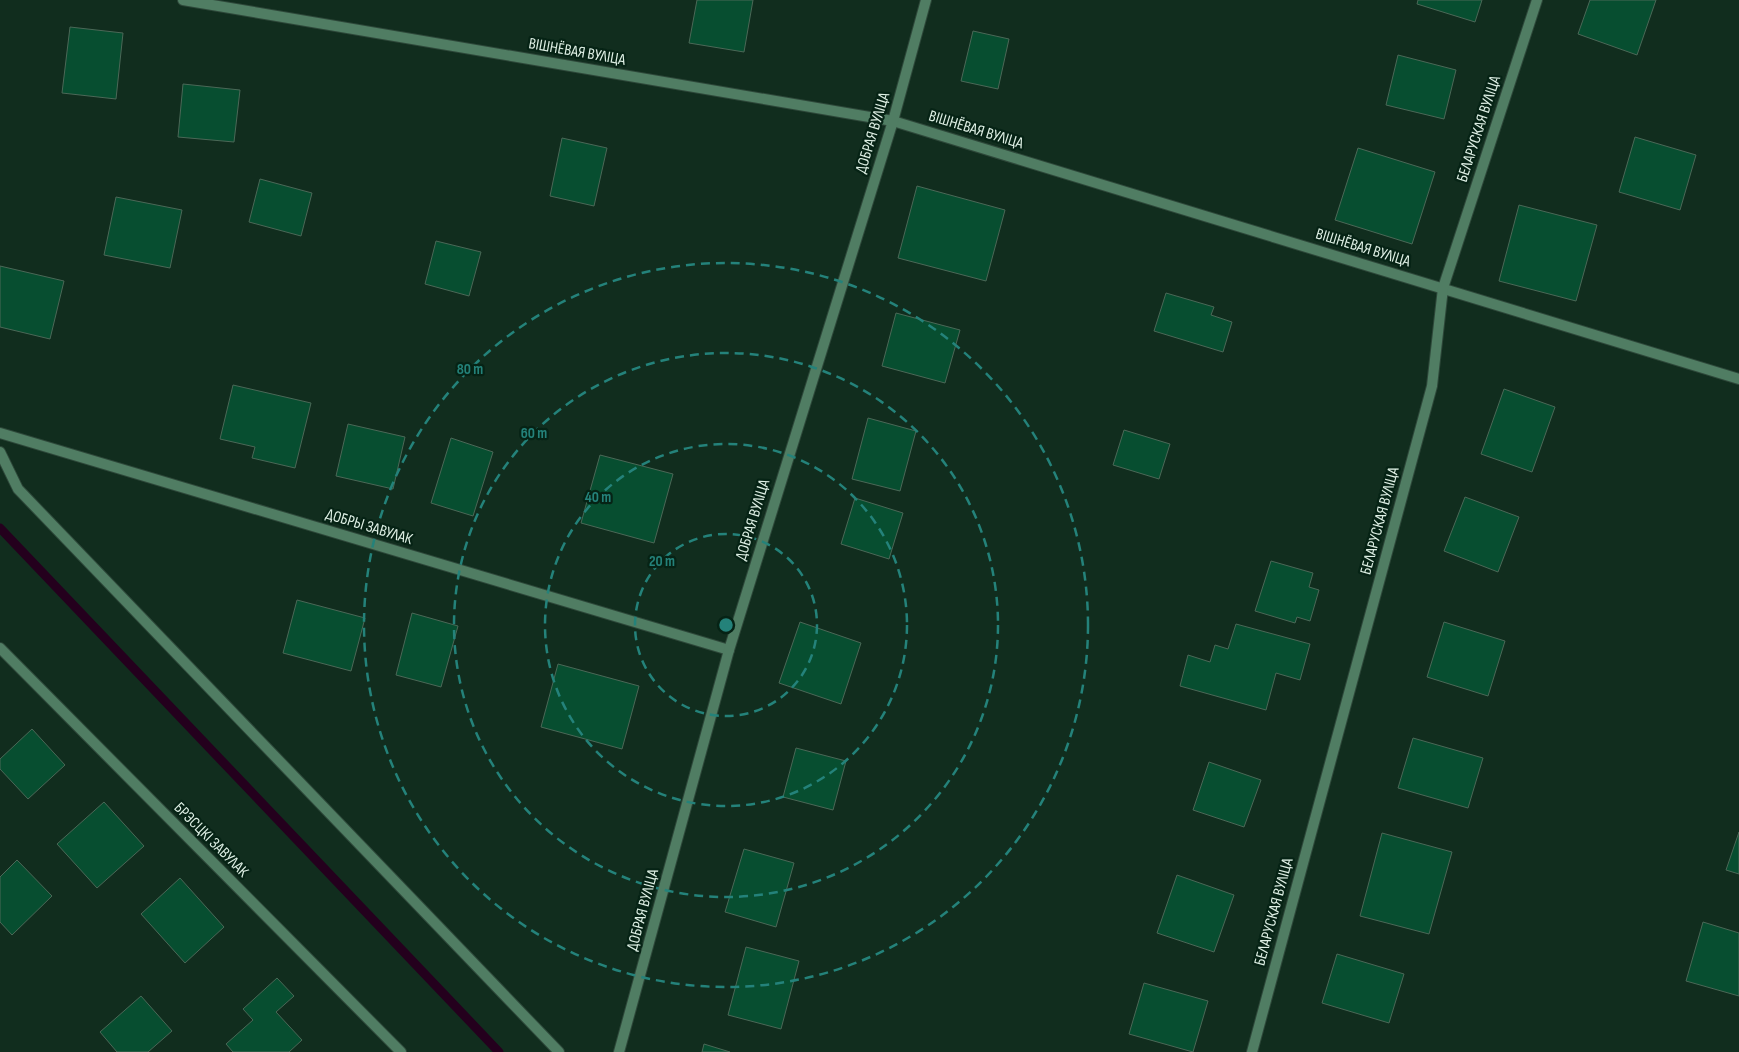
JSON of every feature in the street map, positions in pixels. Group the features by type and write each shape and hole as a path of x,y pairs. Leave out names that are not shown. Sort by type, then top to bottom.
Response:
{"street":[{"name":"ВІШНЁВАЯ ВУЛІЦА","path":"183,0 893,121 1739,379"},
{"name":"ДОБРАЯ ВУЛІЦА","path":"619,1052 729,650 893,121 926,0"},
{"name":"БЕЛАРУСКАЯ ВУЛІЦА","path":"1252,1052 1432,386 1443,288 1537,0"},
{"name":"ДОБРЫ ЗАВУЛАК","path":"0,433 729,650"},
{"path":"0,452 18,489 559,1052"},
{"name":"БРЭСЦКІ ЗАВУЛАК","path":"0,648 401,1052"}],"building":[{"path":"697,0 753,0 744,52 689,43"},
{"path":"1418,0 1482,0 1475,22 1417,4"},
{"path":"1590,0 1656,0 1637,55 1578,34"},
{"path":"70,27 123,33 116,99 62,93"},
{"path":"973,31 1009,39 998,89 961,81"},
{"path":"1398,55 1456,70 1444,119 1386,105"},
{"path":"183,84 240,90 234,142 178,137"},
{"path":"1635,137 1696,155 1680,210 1619,192"},
{"path":"562,138 607,148 594,206 550,196"},
{"path":"1358,148 1435,172 1412,244 1335,220"},
{"path":"260,179 312,193 301,236 249,222"},
{"path":"917,186 1005,210 986,281 898,258"},
{"path":"116,197 182,210 170,268 104,255"},
{"path":"1519,205 1597,225 1576,301 1499,281"},
{"path":"436,241 481,252 469,296 425,284"},
{"path":"0,266 64,281 50,339 0,327"},
{"path":"1166,293 1214,307 1211,315 1232,322 1223,352 1154,331"},
{"path":"896,313 960,330 945,383 882,366"},
{"path":"233,385 311,403 295,468 252,458 255,447 220,439"},
{"path":"1504,389 1555,407 1532,472 1481,454"},
{"path":"868,418 916,431 900,491 852,479"},
{"path":"348,424 405,437 393,489 336,476"},
{"path":"1124,430 1170,444 1159,479 1113,465"},
{"path":"451,438 493,452 473,516 431,503"},
{"path":"600,455 673,474 654,543 581,523"},
{"path":"1465,497 1519,517 1498,572 1444,551"},
{"path":"855,498 903,513 889,559 841,544"},
{"path":"1271,561 1313,573 1309,587 1319,590 1310,621 1297,617 1295,623 1255,611"},
{"path":"297,600 365,618 351,671 283,653"},
{"path":"412,613 458,626 441,687 396,675"},
{"path":"800,622 861,643 841,704 779,683"},
{"path":"1444,622 1505,641 1488,696 1427,677"},
{"path":"1236,624 1310,644 1300,680 1276,673 1266,710 1180,686 1188,655 1210,662 1215,645 1228,649"},
{"path":"558,664 639,686 622,749 541,727"},
{"path":"32,729 65,765 28,799 0,769 0,759"},
{"path":"1413,738 1483,758 1468,808 1398,788"},
{"path":"796,748 846,761 833,810 783,797"},
{"path":"1209,762 1261,780 1244,827 1193,810"},
{"path":"104,802 144,846 97,888 57,844"},
{"path":"1739,832 1739,874 1726,870"},
{"path":"1382,833 1452,852 1429,934 1360,916"},
{"path":"744,849 794,863 776,927 725,912"},
{"path":"17,860 52,896 12,935 0,922 0,877"},
{"path":"1177,875 1234,895 1214,952 1157,933"},
{"path":"180,878 224,927 185,963 141,914"},
{"path":"1703,922 1739,933 1739,996 1686,981"},
{"path":"746,947 799,961 781,1029 728,1015"},
{"path":"1337,954 1404,974 1389,1023 1322,1003"},
{"path":"277,978 294,996 276,1012 302,1040 289,1052 233,1052 226,1044 253,1020 243,1009"},
{"path":"1144,983 1208,1001 1193,1052 1129,1034"},
{"path":"141,996 172,1031 148,1052 117,1052 100,1032"},
{"path":"704,1044 730,1052 702,1052"}],"waterway":[{"path":"0,528 499,1052"}]}
